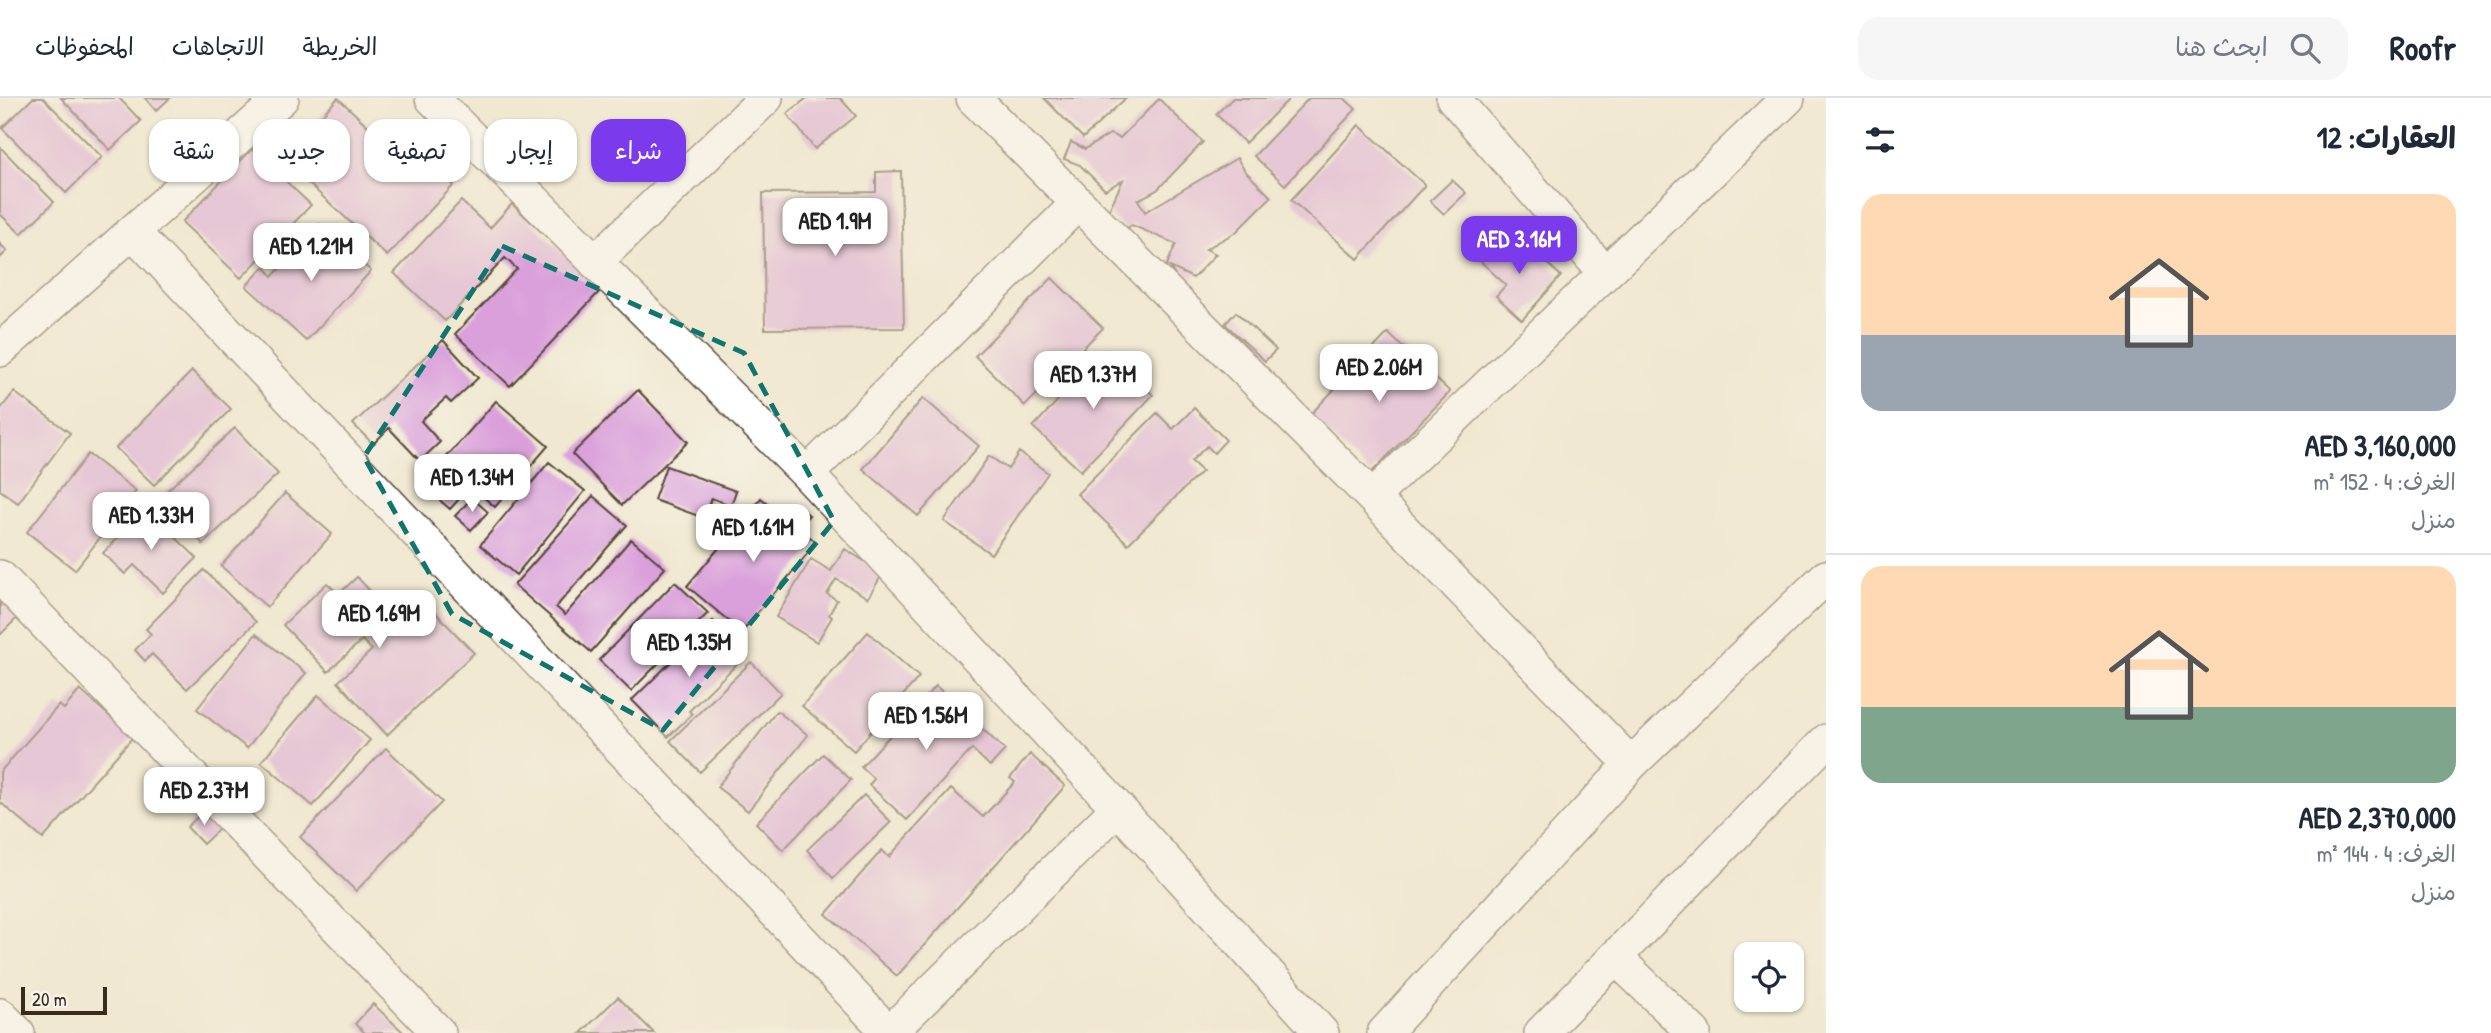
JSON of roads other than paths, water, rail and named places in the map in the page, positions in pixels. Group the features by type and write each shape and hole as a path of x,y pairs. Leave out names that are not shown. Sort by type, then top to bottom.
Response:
{"street":[{"path":"0,349 282,98"},
{"path":"432,98 807,474 1118,808 1322,1033"},
{"path":"595,262 766,98"},
{"path":"973,98 1372,497 1631,764"},
{"path":"1452,98 1605,273"},
{"path":"1372,497 1788,98"},
{"path":"807,474 1079,203"},
{"path":"132,232 889,1033 1118,808"},
{"path":"0,577 439,1033"},
{"path":"1384,1033 1631,764 1826,578"},
{"path":"1541,1033 1826,741"},
{"path":"1615,957 1694,1033"},
{"path":"0,1015 18,1033"}]}
